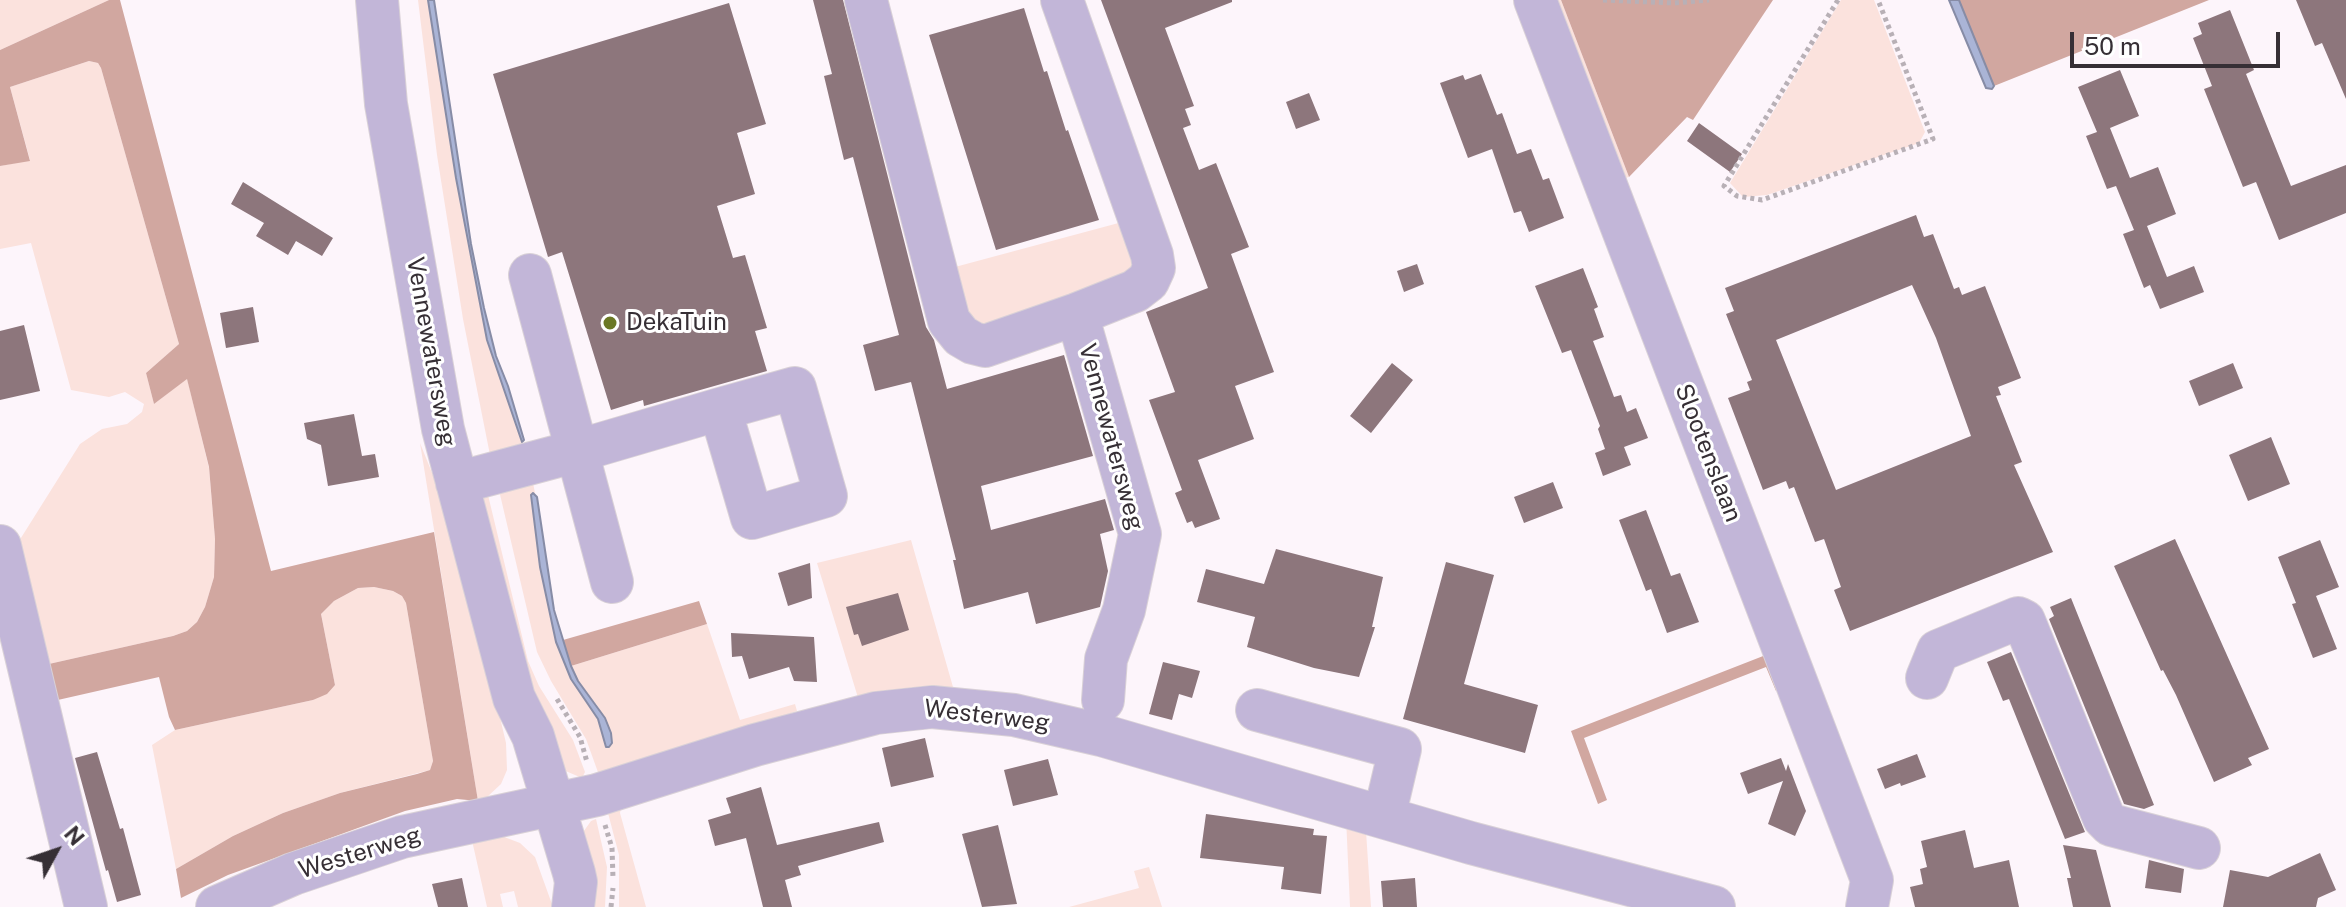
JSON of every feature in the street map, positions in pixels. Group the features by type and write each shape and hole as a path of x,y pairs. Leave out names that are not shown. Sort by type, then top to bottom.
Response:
{"street":[{"name":"Vennewatersweg","path":"377,0 386,104 443,429 514,698 533,736 555,892 564,907"},
{"name":"Vennewatersweg","path":"866,0 949,321 961,336 985,346 1135,291 1148,281 1154,268 1062,0"},
{"name":"Slootenslaan","path":"1535,0 1872,880 1867,907"},
{"path":"530,275 612,582"},
{"name":"Vennewatersweg","path":"1077,314 1140,534 1124,610 1106,659 1103,700"},
{"path":"457,483 720,409"},
{"path":"0,546 86,907"},
{"path":"1927,678 1938,651 2018,618 2024,621 2104,818 2111,825 2199,848"},
{"name":"Westerweg","path":"217,907 293,874 414,834 597,795 755,745 908,707 1014,715 1101,735 1471,843 1714,907"},
{"path":"1257,710 1400,749 1384,817"},
{"name":"Vennewatersweg","path":"542,808 576,882 573,907"}],"path":[{"path":"1603,0 1674,3 1709,0"},
{"path":"1838,0 1724,186 1737,196 1762,200 1933,139 1878,0"}],"shaded area":[{"path":"0,0 109,0 0,50"},
{"path":"109,0 120,0 271,571 434,532 478,801 457,799 405,811 228,875 181,898 176,869 233,836 283,813 340,793 430,770 433,761 406,603 402,596 393,591 374,587 358,588 334,601 321,614 335,685 327,694 313,700 175,730 159,677 49,702 40,666 187,631 197,622 205,607 214,577 215,539 209,467 187,379 154,404 146,373 179,344 98,63 89,61 10,87 30,161 0,166 0,50"},
{"path":"418,0 428,0 456,178 487,340 526,452 491,460 463,319 437,155"},
{"path":"1543,0 1561,0 1629,177 1612,181"},
{"path":"1561,0 1773,0 1693,120 1687,117 1629,177"},
{"path":"1841,0 1874,0 1925,132 1919,143 1767,195 1743,197 1730,183"},
{"path":"1959,0 2209,0 1994,86"},
{"path":"89,61 98,63 101,68 179,344 146,373 154,404 187,378 209,468 215,539 214,577 205,607 197,622 187,631 40,666 14,549 80,444 102,429 127,424 142,412 144,404 125,392 109,397 71,390 31,243 0,249 0,166 30,160 10,87"},
{"path":"1126,221 1134,269 987,331 966,310 955,267"},
{"path":"420,443 457,535 506,743 507,770 501,784 478,801"},
{"path":"532,478 535,493 531,495 540,567 556,642 571,679 598,719 604,742 599,708 578,681 571,666 707,624 740,720 795,704 797,711 599,775 586,739 537,652 498,486"},
{"path":"488,495 528,661 539,686 573,740 585,772 582,778 561,769 552,758 481,503 482,497"},
{"path":"911,540 953,687 933,687 859,701 817,563"},
{"path":"358,588 393,591 402,596 406,603 433,761 430,770 340,793 283,813 233,836 176,869 152,745 175,730 313,700 335,685 321,614 334,601"},
{"path":"699,601 707,624 571,666 563,640"},
{"path":"1776,651 1780,688 1776,691 1766,667 1584,738 1607,800 1598,804 1571,731"},
{"path":"621,808 646,907 619,907 619,855 608,813"},
{"path":"1346,817 1366,831 1371,907 1350,907"},
{"path":"596,819 607,867 605,907 590,907 581,835"},
{"path":"499,835 520,843 535,857 553,907 518,907 514,891 500,894 503,907 487,907 471,836"},
{"path":"1149,867 1162,907 1069,907 1139,888 1134,871"}],"water":[{"path":"428,0 434,0 471,244 484,308 496,356 524,440 522,442 487,340 456,178"},
{"path":"1949,0 1959,0 1994,86 1992,89 1986,88"},
{"path":"533,493 537,497 554,610 578,681 605,718 611,733 612,743 609,747 606,747 598,719 571,679 556,642 540,567"}],"building":[{"path":"813,0 843,0 926,327 934,340 947,389 1064,355 1093,456 981,486 991,530 1105,499 1114,530 1100,534 1108,571 1100,607 1036,624 1028,592 964,609 953,560 956,560 911,382 875,391 863,345 899,335 853,157 844,160 824,76 832,74"},
{"path":"1101,0 1232,0 1165,28 1194,106 1185,109 1191,125 1183,128 1199,170 1216,163 1249,247 1231,254 1274,372 1235,386 1254,439 1198,460 1220,519 1195,528 1192,521 1187,523 1175,493 1182,490 1149,400 1175,392 1146,312 1208,288"},
{"path":"2296,0 2346,0 2346,99 2322,43 2315,46"},
{"path":"729,3 766,124 737,133 755,194 717,206 733,258 745,255 767,328 755,331 767,371 644,406 643,400 611,410 562,252 548,257 493,74"},
{"path":"1024,8 1044,72 1047,71 1099,220 996,250 929,35"},
{"path":"2230,10 2254,70 2246,74 2291,186 2346,165 2346,213 2279,240 2256,182 2243,187 2204,89 2212,86 2193,38 2202,34 2198,23"},
{"path":"2120,70 2139,116 2110,128 2130,178 2158,167 2176,214 2147,226 2167,277 2194,266 2204,292 2160,309 2150,285 2144,288 2123,234 2134,230 2116,186 2107,189 2086,136 2097,132 2078,87"},
{"path":"1481,74 1497,115 1502,113 1517,154 1531,149 1543,180 1549,178 1564,218 1529,232 1521,211 1514,213 1492,149 1468,158 1440,83 1463,75 1465,80"},
{"path":"1309,93 1320,120 1296,129 1286,102"},
{"path":"1699,123 1742,154 1730,172 1687,141"},
{"path":"243,182 333,238 322,256 296,241 288,255 256,236 264,223 231,204"},
{"path":"1916,215 1924,237 1933,234 1954,289 1959,287 1962,295 1985,286 2021,378 1998,387 2001,395 1996,396 2022,462 2014,465 2053,552 1850,631 1834,590 1841,587 1824,539 1815,542 1794,487 1789,489 1786,481 1763,490 1728,398 1750,390 1747,382 1752,380 1726,314 1734,311 1725,288","holes":["1912,285 1936,338 1971,436 1836,490 1776,340"]},
{"path":"1417,264 1424,284 1404,292 1397,271"},
{"path":"1583,268 1598,307 1594,309 1604,337 1593,341 1614,397 1621,395 1627,412 1636,408 1648,438 1624,447 1631,465 1603,476 1595,453 1605,449 1598,429 1600,426 1571,350 1562,353 1535,286"},
{"path":"253,307 259,342 226,348 220,313"},
{"path":"24,325 40,391 0,400 0,331"},
{"path":"1392,363 1413,380 1371,433 1350,416"},
{"path":"2233,363 2243,388 2199,406 2189,381"},
{"path":"354,414 362,456 375,454 379,477 328,486 321,445 307,439 304,423"},
{"path":"2271,437 2290,484 2248,501 2229,455"},
{"path":"1553,482 1563,508 1524,523 1514,497"},
{"path":"1646,510 1671,576 1680,573 1699,622 1667,633 1651,589 1646,591 1619,520"},
{"path":"2175,539 2269,749 2248,758 2252,765 2214,782 2114,566"},
{"path":"2320,540 2339,587 2316,596 2337,649 2313,658 2278,557"},
{"path":"1276,549 1383,577 1372,627 1375,627 1359,677 1314,668 1247,647 1255,617 1197,602 1206,569 1264,584"},
{"path":"1446,562 1494,575 1464,684 1538,705 1525,753 1403,719"},
{"path":"810,563 812,598 788,606 778,573"},
{"path":"898,593 909,630 862,646 858,634 854,635 846,607"},
{"path":"2071,598 2154,805 2144,809 2124,804 2049,619 2054,616 2050,607"},
{"path":"731,633 814,637 817,682 794,681 789,667 749,679 742,656 732,657"},
{"path":"2011,652 2085,832 2065,839 2009,699 2003,701 1987,662"},
{"path":"1163,662 1200,671 1192,698 1179,694 1172,720 1149,714"},
{"path":"925,738 934,777 891,787 882,748"},
{"path":"97,752 120,829 123,828 141,895 117,902 75,758"},
{"path":"1917,754 1926,777 1885,789 1877,769"},
{"path":"1781,758 1786,771 1788,764 1806,811 1795,836 1768,824 1783,781 1748,794 1740,773"},
{"path":"1048,759 1058,795 1013,806 1004,770"},
{"path":"761,787 777,845 879,822 884,842 798,866 801,875 785,880 792,907 763,907 746,838 715,846 708,820 731,813 726,798"},
{"path":"1206,814 1314,829 1313,835 1327,836 1321,894 1281,889 1284,867 1200,858"},
{"path":"998,825 1017,904 982,907 962,834"},
{"path":"1965,830 1974,868 2009,860 2019,907 1915,907 1910,887 1923,884 1920,869 1927,867 1921,841"},
{"path":"2063,845 2096,850 2111,907 2073,907 2067,878 2071,878"},
{"path":"2320,853 2336,890 2318,898 2316,907 2223,907 2230,870 2268,877"},
{"path":"2149,860 2184,869 2181,893 2145,888"},
{"path":"462,878 468,907 438,907 432,884"},
{"path":"1415,878 1417,907 1383,907 1381,881"}],"place":[{"name":"DekaTuin","path":"610,323"}]}
